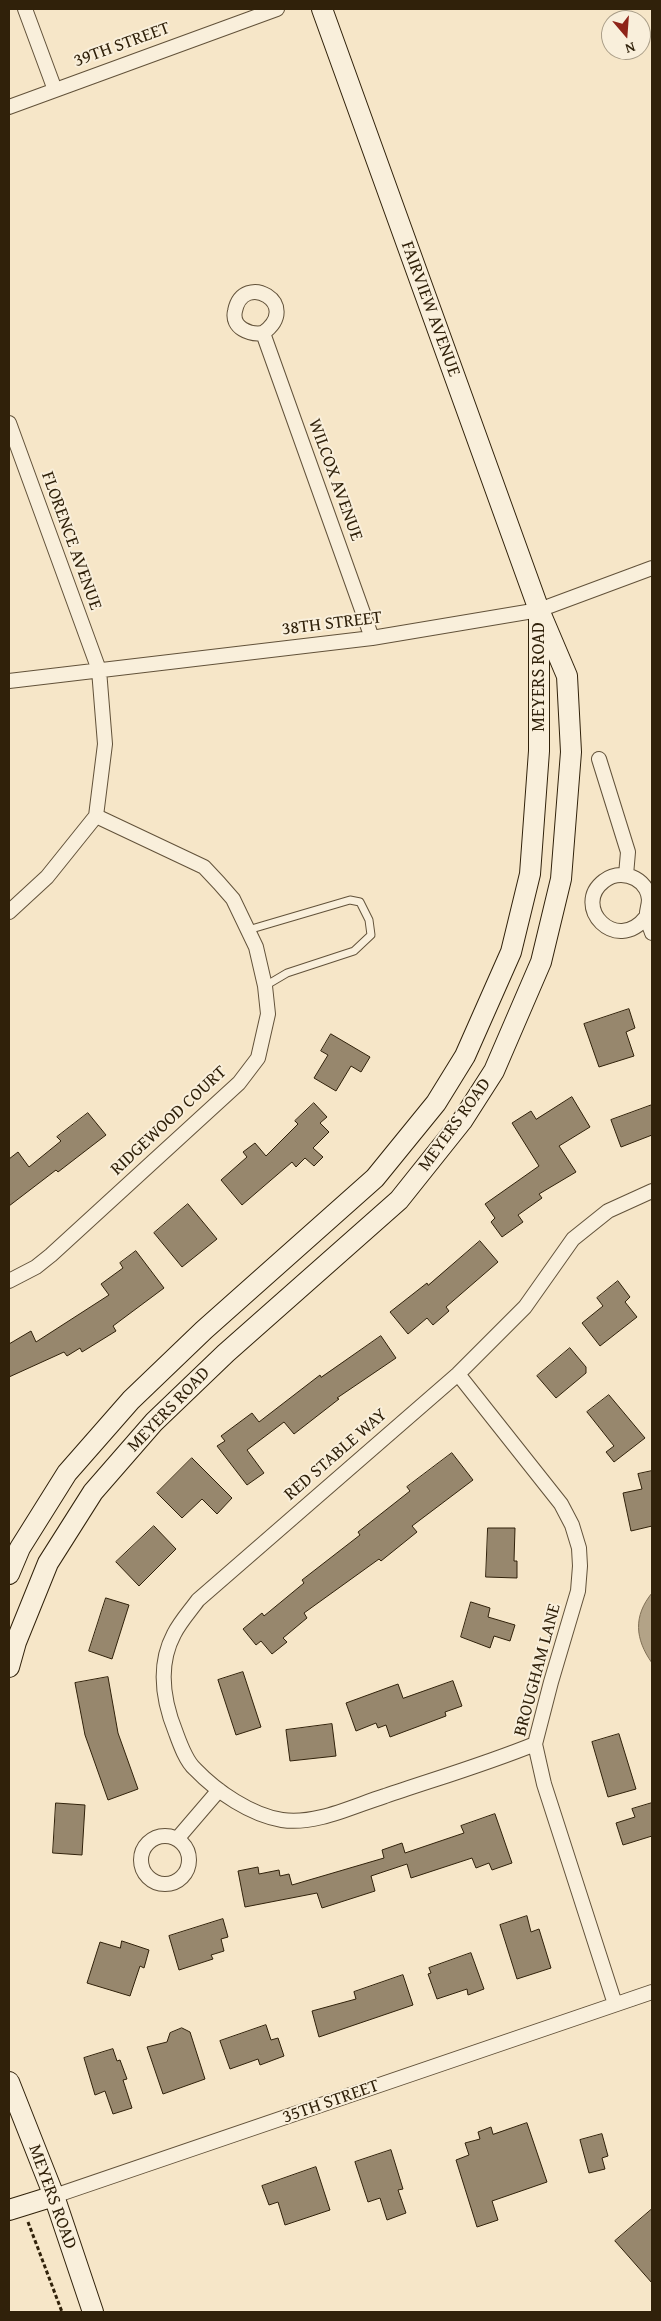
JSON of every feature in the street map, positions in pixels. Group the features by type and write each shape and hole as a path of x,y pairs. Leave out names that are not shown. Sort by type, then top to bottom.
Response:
{"street":[{"path":"26,9 55,90"},
{"name":"39TH STREET","path":"9,107 277,9"},
{"name":"FAIRVIEW AVENUE","path":"322,9 539,610"},
{"name":"WILCOX AVENUE","path":"264,333 372,638"},
{"name":"FLORENCE AVENUE","path":"9,423 99,670 105,744 96,816"},
{"name":"38TH STREET","path":"9,681 372,638 539,610 652,568"},
{"name":"MEYERS ROAD","path":"9,1574 20,1548 67,1474 124,1407 204,1330 375,1178 436,1103 465,1056 511,952 530,874 539,751 539,610"},
{"name":"MEYERS ROAD","path":"9,1667 16,1642 48,1562 93,1492 154,1422 226,1353 398,1200 462,1121 494,1071 541,962 561,879 572,752 567,676 539,610"},
{"path":"599,759 628,852 626,875"},
{"path":"9,912 47,877 96,816"},
{"name":"RIDGEWOOD COURT","path":"9,1281 36,1267 51,1255 239,1083 258,1058 268,1014 260,961 233,899 204,867 96,816"},
{"path":"626,875 634,877 646,887 650,904 646,917 636,928 622,932 608,928 595,913 593,897 600,884 608,878 626,875"},
{"path":"646,917 652,933"},
{"name":"RED STABLE WAY","path":"535,1744 497,1760 316,1818 283,1820 262,1814 219,1790 193,1768 178,1739 166,1709 164,1692 165,1663 174,1634 198,1600 458,1374 525,1307 573,1238 608,1211 652,1191"},
{"name":"BROUGHAM LANE","path":"458,1374 561,1504 572,1525 579,1548 578,1591 535,1744 544,1784 615,2004"},
{"path":"177,1839 219,1790"},
{"name":"35TH STREET","path":"16,2208 652,1992"},
{"name":"MEYERS ROAD","path":"9,2082 54,2196 93,2312"}],"lane":[{"path":"248,930 350,900 360,902 368,920 371,935 354,951 287,973 265,986"}],"path":[{"path":"16,2208 31,2232 62,2312"}],"shaded area":[{"path":"652,1593 652,1663 642,1645 638,1628 642,1610"}],"building":[{"path":"629,1009 635,1028 626,1032 634,1056 599,1067 584,1024"},
{"path":"331,1034 370,1057 361,1072 351,1066 336,1091 314,1078 328,1055 321,1051"},
{"path":"572,1097 590,1127 559,1146 576,1172 539,1194 542,1198 518,1215 523,1222 502,1237 491,1222 495,1218 485,1204 539,1166 512,1123 531,1111 536,1119"},
{"path":"314,1103 327,1117 320,1123 329,1132 313,1148 323,1157 314,1166 305,1158 296,1167 292,1162 242,1205 221,1180 247,1157 243,1152 255,1143 266,1156 298,1124 295,1121"},
{"path":"652,1105 652,1135 621,1147 611,1120"},
{"path":"88,1113 106,1135 58,1172 56,1170 9,1206 9,1159 18,1152 29,1167 61,1141 57,1137"},
{"path":"188,1204 217,1239 182,1267 154,1233"},
{"path":"480,1241 498,1262 446,1307 449,1311 433,1325 427,1318 408,1334 390,1312 427,1283 428,1285"},
{"path":"136,1251 164,1288 113,1326 116,1331 82,1352 80,1348 67,1356 64,1352 9,1377 9,1344 31,1331 36,1342 109,1295 101,1284 123,1268 120,1263"},
{"path":"618,1281 630,1297 625,1302 637,1317 600,1346 582,1323 603,1306 597,1298"},
{"path":"381,1336 396,1358 337,1398 339,1399 294,1434 284,1422 247,1450 264,1473 247,1485 217,1446 225,1441 221,1436 252,1413 259,1422 320,1375 321,1377"},
{"path":"570,1348 586,1367 586,1373 556,1398 537,1376"},
{"path":"609,1395 645,1438 614,1462 606,1452 614,1446 587,1412"},
{"path":"452,1453 473,1480 412,1526 417,1532 381,1561 379,1559 304,1613 307,1618 283,1638 287,1642 272,1654 261,1641 256,1645 243,1629 262,1613 264,1616 304,1583 302,1580 360,1535 358,1532 410,1491 407,1487"},
{"path":"192,1458 232,1498 217,1514 202,1499 182,1518 157,1493"},
{"path":"652,1471 652,1526 631,1531 623,1493 642,1489 638,1474"},
{"path":"154,1526 176,1549 139,1586 116,1562"},
{"path":"488,1528 515,1528 514,1561 517,1561 517,1578 486,1577"},
{"path":"106,1598 129,1605 112,1659 89,1651"},
{"path":"471,1602 490,1608 488,1617 515,1625 510,1641 494,1636 490,1648 461,1637"},
{"path":"243,1672 261,1727 236,1735 218,1680"},
{"path":"108,1677 118,1733 138,1789 108,1800 85,1735 75,1683"},
{"path":"453,1681 462,1706 445,1712 446,1716 390,1737 386,1725 378,1728 376,1723 356,1731 346,1703 398,1684 403,1698"},
{"path":"332,1724 336,1756 290,1761 286,1730"},
{"path":"619,1734 636,1789 608,1797 592,1742"},
{"path":"56,1803 85,1805 82,1855 53,1853"},
{"path":"652,1803 652,1836 623,1845 616,1823 635,1817 632,1809"},
{"path":"495,1814 512,1863 492,1870 489,1863 476,1868 472,1858 411,1878 407,1864 371,1876 375,1891 322,1908 317,1893 245,1907 238,1871 258,1867 259,1874 279,1870 280,1876 289,1874 292,1885 384,1858 382,1850 402,1843 405,1853 464,1833 461,1826"},
{"path":"527,1916 531,1932 539,1929 551,1968 517,1979 500,1925"},
{"path":"223,1919 228,1937 221,1939 224,1951 211,1955 213,1959 179,1970 169,1936"},
{"path":"122,1941 149,1950 144,1968 140,1966 130,1996 87,1983 100,1942 120,1948"},
{"path":"471,1953 484,1989 468,1995 467,1989 437,1999 428,1974 431,1973 429,1968"},
{"path":"403,1975 413,2005 319,2037 312,2011 356,1999 354,1992"},
{"path":"266,2025 271,2040 278,2038 284,2056 260,2065 258,2059 230,2069 220,2041"},
{"path":"182,2028 190,2032 205,2079 163,2094 147,2047 167,2042 170,2033"},
{"path":"113,2049 117,2061 120,2060 127,2079 123,2080 132,2108 113,2114 105,2091 95,2095 84,2058"},
{"path":"527,2123 547,2182 492,2201 498,2220 477,2227 456,2160 469,2155 465,2143 480,2139 478,2132 491,2127 493,2134"},
{"path":"602,2134 608,2156 602,2158 605,2169 589,2173 580,2140"},
{"path":"391,2150 403,2189 398,2190 406,2213 387,2220 380,2198 368,2202 355,2162"},
{"path":"316,2167 330,2210 285,2225 278,2202 269,2205 262,2186"},
{"path":"652,2209 652,2283 615,2241"}]}
